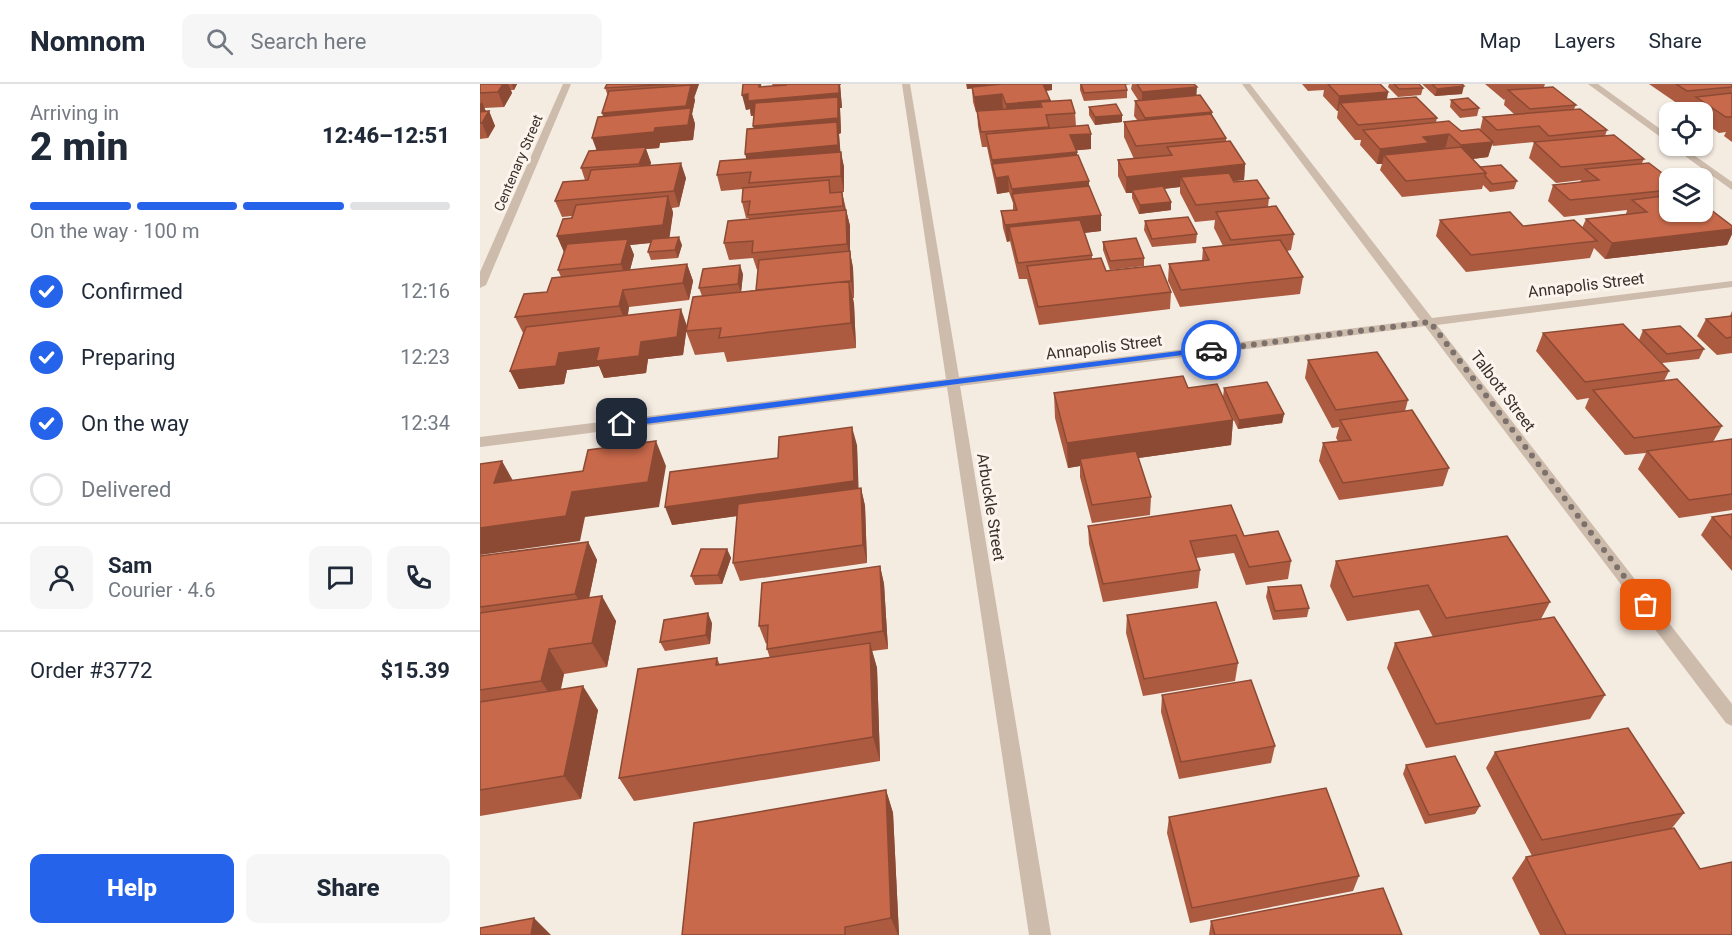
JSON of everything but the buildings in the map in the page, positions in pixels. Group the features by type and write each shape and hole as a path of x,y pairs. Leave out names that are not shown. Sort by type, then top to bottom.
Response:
{"street":[{"name":"Centenary Street","path":"480,285 567,84"},
{"name":"Arbuckle Street","path":"906,84 1040,935"},
{"name":"Talbott Street","path":"1246,84 1732,718"},
{"path":"1592,84 1659,133"},
{"path":"1689,156 1732,187"},
{"name":"Annapolis Street","path":"480,442 1732,284"}],"way so far":[{"path":"1211,350 1430,322 1646,605"}],"route":[{"path":"622,424 1211,350"}]}
